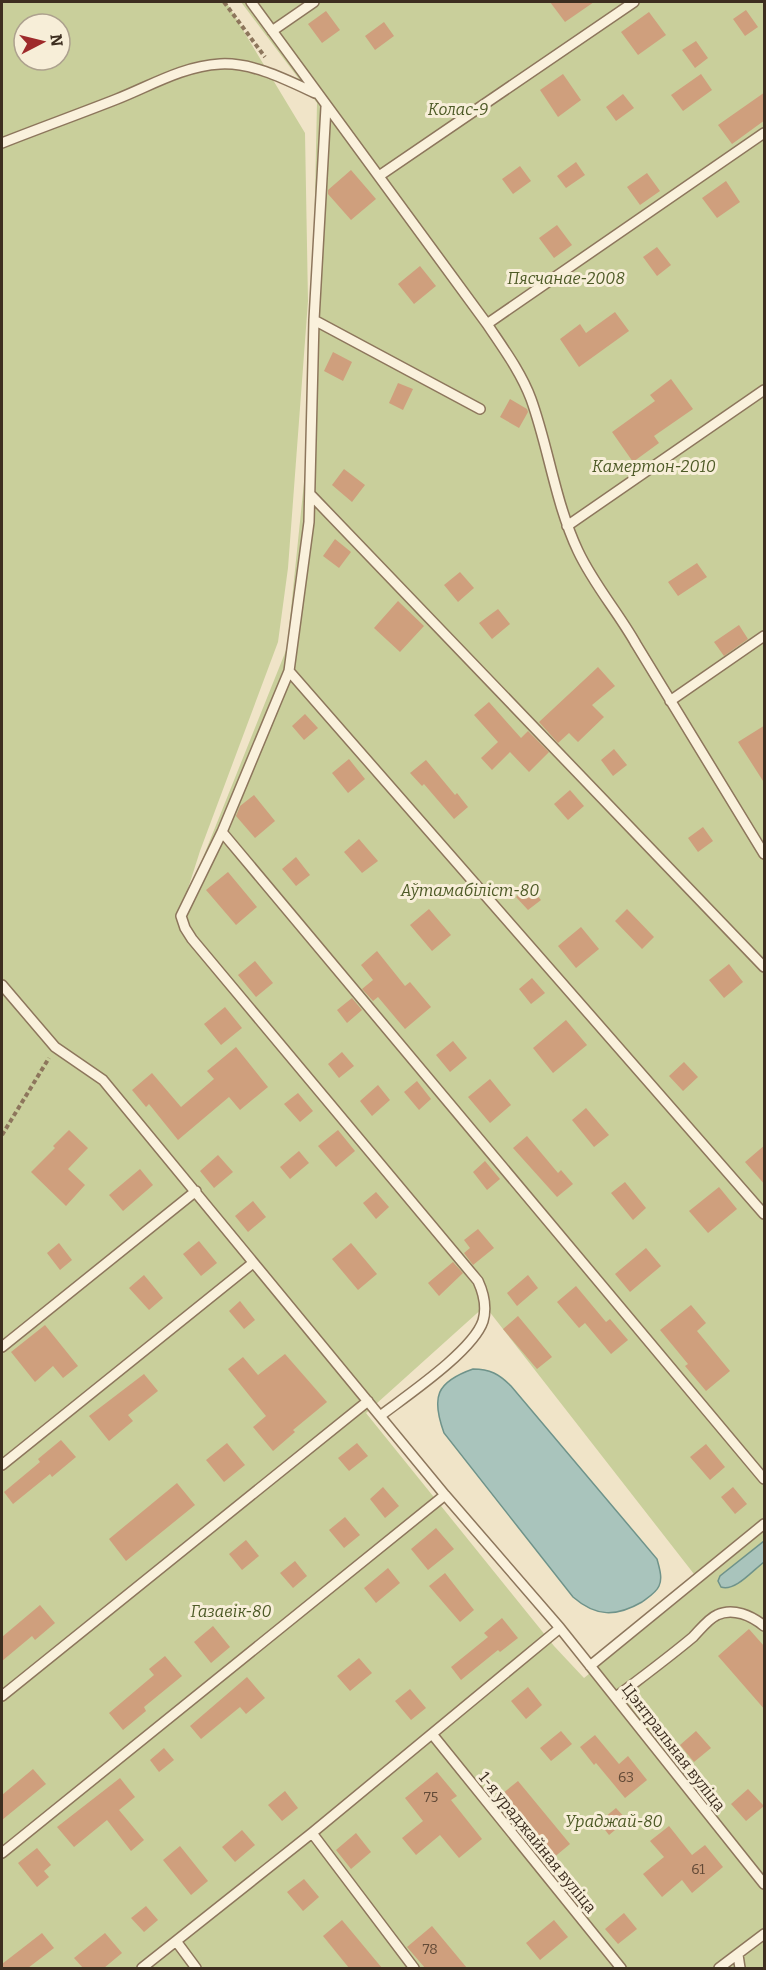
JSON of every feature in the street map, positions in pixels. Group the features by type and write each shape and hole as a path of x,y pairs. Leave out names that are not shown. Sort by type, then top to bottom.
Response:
{"lane":[{"path":"250,2 488,324 515,367 531,400 567,526 588,571 636,643 669,701 763,849"},
{"path":"272,31 314,2"},
{"path":"379,176 634,2"},
{"path":"2,143 193,67 222,64 279,76 318,94"},
{"path":"326,106 314,320 310,494 289,671 222,832 181,916 185,928 478,1281 482,1289 485,1310 477,1333 458,1354 380,1416"},
{"path":"488,324 765,133"},
{"path":"314,320 480,409"},
{"path":"567,526 765,390"},
{"path":"310,494 765,967"},
{"path":"669,701 765,636"},
{"path":"289,671 765,1214"},
{"path":"222,832 765,1479"},
{"name":"Цэнтральная вуліца","path":"2,985 55,1047 99,1076 445,1495 560,1628 765,1884"},
{"path":"2,1347 196,1191"},
{"path":"2,1466 253,1263"},
{"path":"2,1696 368,1401"},
{"path":"2,1853 445,1495"},
{"path":"591,1666 765,1524"},
{"path":"616,1698 693,1637 716,1615 740,1613 758,1620 765,1626"},
{"path":"142,1968 312,1833 560,1628"},
{"name":"1-я ураджайная вуліца","path":"432,1734 621,1968"},
{"path":"312,1833 414,1968"},
{"path":"719,1968 765,1934"},
{"path":"176,1941 196,1968"},
{"path":"738,1955 740,1968"}],"path":[{"path":"224,2 279,76"},
{"path":"2,1135 55,1047"}],"green space":[{"path":"2,2 226,2 305,133 308,301 288,568 278,642 200,851 178,920 287,648 310,424 317,103 241,2 764,2 764,1968 2,1968","holes":["485,1306 701,1583 584,1678 554,1646 366,1413"]}],"water":[{"path":"473,1369 494,1373 511,1386 657,1559 661,1580 658,1589 642,1602 633,1607 606,1613 590,1608 573,1597 444,1433 438,1410 440,1392 451,1379"},
{"path":"764,1541 764,1562 738,1583 726,1588 721,1587 718,1581 720,1576"}],"building":[{"path":"550,2 594,2 565,22"},
{"path":"746,10 758,27 745,36 733,19"},
{"path":"326,11 340,30 322,43 308,24"},
{"path":"649,12 666,35 638,55 621,32"},
{"path":"384,22 394,36 375,50 365,36"},
{"path":"696,41 708,58 695,68 682,50"},
{"path":"563,74 581,100 558,117 540,90"},
{"path":"701,74 712,90 683,111 671,95"},
{"path":"765,92 765,120 732,144 718,125"},
{"path":"623,94 634,108 616,121 606,107"},
{"path":"576,162 585,175 566,188 557,176"},
{"path":"520,166 531,181 513,194 502,179"},
{"path":"351,170 376,199 351,220 328,194 328,190"},
{"path":"647,173 660,191 640,205 627,187"},
{"path":"726,181 740,202 717,218 702,198"},
{"path":"557,225 572,245 554,258 539,238"},
{"path":"657,247 671,265 657,276 643,257"},
{"path":"420,266 436,286 414,304 398,284"},
{"path":"615,312 629,331 579,367 560,339 580,324 586,333"},
{"path":"333,352 352,362 343,381 324,371"},
{"path":"671,379 693,409 654,436 659,443 633,462 612,432 655,401 650,395"},
{"path":"398,383 413,389 403,410 389,403"},
{"path":"510,399 527,409 528,412 519,428 500,417"},
{"path":"344,469 365,485 352,502 332,485"},
{"path":"335,539 351,552 339,568 323,556"},
{"path":"697,563 707,577 678,596 668,582"},
{"path":"460,572 474,588 458,602 444,585"},
{"path":"398,601 424,626 400,652 374,628"},
{"path":"498,609 510,624 492,639 479,623"},
{"path":"739,625 748,639 724,656 714,642"},
{"path":"598,667 615,686 592,705 604,717 578,742 569,733 558,743 539,722"},
{"path":"489,702 521,738 528,731 549,752 529,772 510,752 492,770 481,758 498,742 474,715"},
{"path":"305,714 318,728 304,740 292,726"},
{"path":"765,725 765,784 738,742"},
{"path":"614,749 627,765 613,776 601,760"},
{"path":"349,759 365,779 348,793 332,773"},
{"path":"426,760 468,807 454,819 424,784 422,786 410,773"},
{"path":"570,790 584,806 568,820 554,804"},
{"path":"254,795 275,821 255,838 236,816 240,806"},
{"path":"703,827 713,841 698,852 688,838"},
{"path":"359,839 378,861 362,873 344,852"},
{"path":"296,857 310,875 296,886 282,869"},
{"path":"228,872 257,907 236,925 206,890"},
{"path":"529,886 541,900 528,910 516,897"},
{"path":"429,909 451,935 432,951 410,925"},
{"path":"627,909 654,937 642,949 615,921"},
{"path":"581,927 599,949 576,968 558,946"},
{"path":"377,951 405,986 410,982 431,1007 405,1029 378,997 373,1001 362,989 373,980 361,965"},
{"path":"255,961 273,983 256,997 238,975"},
{"path":"729,964 743,982 724,998 709,980"},
{"path":"532,978 545,993 531,1004 519,989"},
{"path":"352,998 362,1010 347,1023 337,1010"},
{"path":"225,1007 242,1028 221,1045 204,1024"},
{"path":"566,1020 587,1045 553,1073 533,1048"},
{"path":"453,1041 467,1058 450,1072 436,1055"},
{"path":"236,1047 268,1087 240,1110 229,1097 178,1140 149,1104 146,1107 132,1090 152,1073 181,1107 214,1079 207,1071"},
{"path":"342,1052 354,1066 339,1078 328,1064"},
{"path":"684,1062 698,1077 683,1091 669,1076"},
{"path":"490,1079 511,1105 490,1123 468,1097"},
{"path":"417,1081 431,1099 419,1110 404,1092"},
{"path":"378,1085 390,1100 372,1116 360,1101"},
{"path":"298,1093 313,1111 300,1122 284,1104"},
{"path":"586,1108 609,1135 594,1147 572,1120"},
{"path":"69,1130 88,1148 68,1169 85,1185 66,1206 31,1172"},
{"path":"338,1130 355,1151 336,1167 318,1146"},
{"path":"527,1136 558,1173 561,1170 573,1184 557,1197 513,1148"},
{"path":"765,1145 765,1185 745,1162"},
{"path":"299,1151 309,1163 290,1179 280,1167"},
{"path":"218,1155 233,1172 214,1188 200,1171"},
{"path":"485,1161 500,1179 487,1190 473,1172"},
{"path":"140,1169 153,1185 123,1211 109,1195"},
{"path":"625,1182 646,1208 633,1220 611,1193"},
{"path":"719,1187 737,1209 708,1233 689,1211"},
{"path":"376,1192 389,1207 376,1219 363,1203"},
{"path":"253,1201 266,1217 248,1232 235,1216"},
{"path":"478,1229 494,1248 473,1265 464,1253 470,1248 464,1240"},
{"path":"199,1241 217,1263 201,1276 183,1254"},
{"path":"59,1243 72,1260 60,1270 47,1253"},
{"path":"351,1243 377,1274 358,1290 332,1259"},
{"path":"646,1248 661,1266 630,1292 615,1274"},
{"path":"453,1262 463,1273 439,1296 428,1283"},
{"path":"144,1275 163,1298 149,1310 129,1288"},
{"path":"528,1275 538,1288 517,1306 507,1293"},
{"path":"576,1286 606,1322 610,1319 628,1340 611,1354 585,1323 579,1328 557,1302"},
{"path":"240,1301 255,1320 244,1329 229,1311"},
{"path":"691,1305 706,1323 697,1331 730,1371 706,1391 685,1366 688,1364 660,1330"},
{"path":"518,1316 552,1357 537,1369 503,1329"},
{"path":"45,1325 78,1366 63,1378 53,1366 35,1382 11,1352"},
{"path":"285,1354 327,1402 293,1430 295,1432 273,1451 253,1427 266,1416 228,1369 243,1357 258,1375"},
{"path":"144,1374 158,1391 128,1415 133,1421 109,1441 89,1416"},
{"path":"61,1440 76,1457 52,1477 50,1474 13,1504 4,1492 40,1462 38,1459"},
{"path":"227,1443 245,1465 224,1482 206,1460"},
{"path":"357,1443 368,1456 349,1471 338,1458"},
{"path":"706,1444 725,1467 710,1480 690,1457"},
{"path":"177,1483 195,1505 126,1561 109,1539"},
{"path":"383,1487 399,1506 385,1518 370,1499"},
{"path":"733,1487 747,1504 735,1514 721,1497"},
{"path":"345,1517 360,1535 344,1548 329,1530"},
{"path":"436,1528 454,1549 428,1570 411,1549"},
{"path":"246,1540 259,1556 242,1570 229,1554"},
{"path":"295,1561 307,1576 293,1588 280,1573"},
{"path":"388,1568 400,1583 376,1603 364,1588"},
{"path":"445,1573 474,1610 460,1622 429,1586"},
{"path":"40,1605 55,1623 35,1640 32,1636 2,1661 2,1637"},
{"path":"502,1618 518,1638 500,1652 498,1650 461,1680 451,1667 488,1637 484,1633"},
{"path":"213,1626 230,1647 211,1663 194,1642"},
{"path":"749,1629 765,1647 765,1710 718,1656"},
{"path":"165,1656 182,1676 144,1707 146,1711 123,1730 109,1713 154,1675 149,1669"},
{"path":"359,1658 372,1673 350,1691 337,1676"},
{"path":"247,1677 265,1698 246,1714 240,1707 201,1739 190,1726"},
{"path":"528,1687 542,1705 526,1719 511,1701"},
{"path":"410,1689 426,1708 411,1720 395,1701"},
{"path":"561,1731 572,1744 551,1761 540,1748"},
{"path":"696,1731 711,1748 694,1762 680,1745"},
{"path":"595,1735 619,1764 628,1756 647,1780 625,1798 580,1747"},
{"path":"164,1748 174,1760 159,1772 150,1760"},
{"path":"33,1769 46,1784 2,1820 2,1795"},
{"path":"437,1772 457,1796 451,1800 482,1839 459,1858 440,1835 416,1855 402,1838 423,1821 405,1798"},
{"path":"120,1778 135,1797 119,1810 144,1840 131,1851 107,1820 74,1847 57,1827"},
{"path":"518,1781 570,1844 552,1859 519,1818 515,1821 497,1798"},
{"path":"748,1789 764,1806 746,1821 731,1804"},
{"path":"285,1791 298,1808 282,1821 268,1805"},
{"path":"616,1808 627,1820 609,1835 599,1822"},
{"path":"669,1826 692,1855 705,1845 723,1867 692,1893 682,1880 662,1897 643,1874 664,1857 650,1841"},
{"path":"242,1830 255,1845 235,1862 222,1847"},
{"path":"356,1833 371,1852 351,1869 336,1850"},
{"path":"180,1846 208,1881 191,1895 163,1860"},
{"path":"37,1848 51,1865 44,1871 49,1877 37,1887 18,1863"},
{"path":"304,1879 319,1897 303,1911 287,1892"},
{"path":"146,1906 158,1920 144,1932 131,1918"},
{"path":"624,1913 637,1929 618,1944 605,1929"},
{"path":"342,1920 382,1968 349,1968 323,1936"},
{"path":"554,1920 568,1937 540,1960 526,1943"},
{"path":"432,1926 467,1968 425,1968 407,1947"},
{"path":"42,1933 54,1948 28,1968 2,1968 2,1964"},
{"path":"105,1933 122,1953 104,1968 83,1968 74,1958"}],"park label":[{"name":"Колас-9","path":"458,109"},
{"name":"Пясчанае-2008","path":"566,278"},
{"name":"Камертон-2010","path":"654,466"},
{"name":"Аўтамабіліст-80","path":"470,890"},
{"name":"Газавік-80","path":"231,1611"},
{"name":"Ураджай-80","path":"614,1821"}]}
